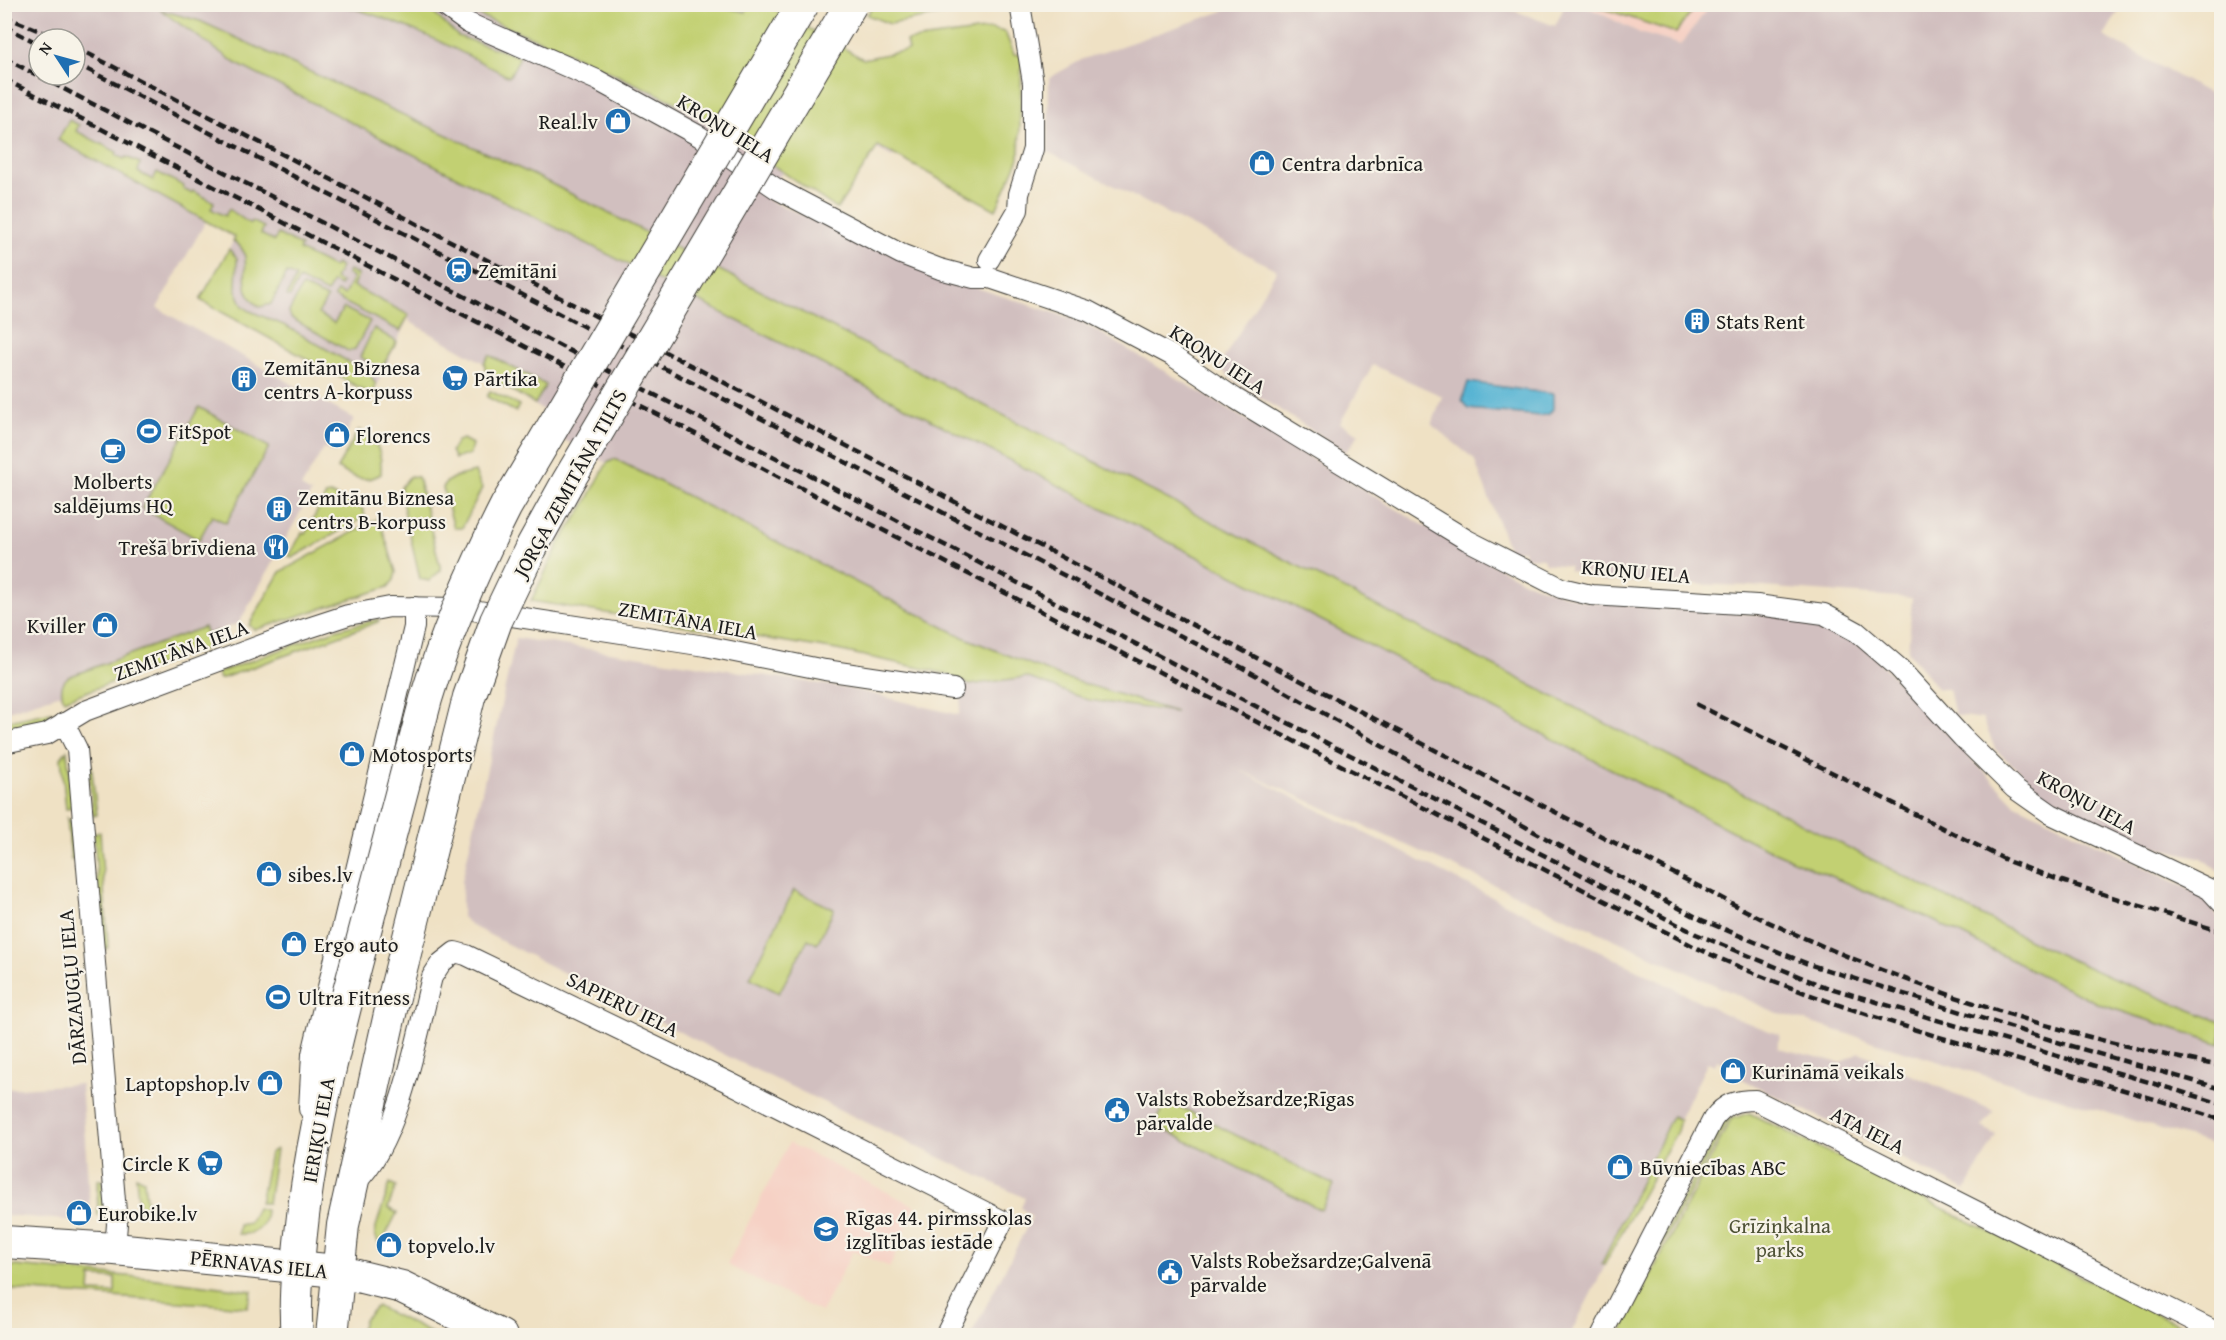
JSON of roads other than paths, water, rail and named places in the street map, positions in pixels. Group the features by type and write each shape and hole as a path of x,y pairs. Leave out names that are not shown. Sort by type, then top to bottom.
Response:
{"main road":[{"name":"JORĢA ZEMITĀNA TILTS","path":"348,995 426,699 440,653 477,565 506,506 803,4"},
{"name":"JORĢA ZEMITĀNA TILTS","path":"393,1005 469,697 496,621 530,550 567,483 851,4"},
{"name":"IERIĶU IELA","path":"296,1335 297,1268 314,1140 348,995"},
{"name":"IERIĶU IELA","path":"332,1335 337,1271 351,1187 393,1005"},
{"name":"PĒRNAVAS IELA","path":"4,1242 115,1249 337,1271 402,1287 501,1335"}],"street":[{"name":"KROŅU IELA","path":"442,4 468,22 597,80 699,136 777,189 901,254 940,269 974,278 990,269 1088,311 1171,355 1236,399 1467,540 1561,588 1591,595 1757,604 1824,614 1857,632 1899,668 1962,737 2014,788 2051,814 2209,890 2222,903"},
{"path":"990,269 989,242 1008,205 1019,194 1033,149 1033,83 1020,4"},
{"path":"314,1140 309,1106 312,1054 410,643 414,607"},
{"name":"ZEMITĀNA IELA","path":"4,743 47,734 85,711 309,628 370,610 414,607 459,608 512,615 705,646 825,670 953,688"},
{"name":"DĀRZAUGĻU IELA","path":"64,723 77,749 117,1224 115,1249"},
{"name":"SAPIERU IELA","path":"351,1187 372,1165 386,1136 402,1095 432,977 441,963 455,952 466,955 578,1008 1003,1221 945,1335"},
{"name":"ATA IELA","path":"1601,1335 1713,1119 1723,1106 1738,1100 1755,1100 2222,1335"}],"water":[{"path":"1468,382 1553,394 1553,409 1549,414 1540,416 1468,409 1462,401"}],"railway":[{"path":"4,16 30,27"},
{"path":"4,26 27,38"},
{"path":"87,53 1760,918 1872,966 1986,1007 2103,1040 2222,1066"},
{"path":"4,58 1696,934 1820,985 2081,1063"},
{"path":"87,69 1243,668 1549,840 1702,920 1808,964 2064,1044 2222,1089"},
{"path":"4,79 1699,949 1827,1001 2222,1120"},
{"path":"1696,704 2010,862 2222,932"},
{"path":"2075,1060 2222,1104"}],"place":[{"name":"Real.lv","path":"618,121"},
{"name":"Centra darbnīca","path":"1262,163"},
{"name":"Zemitāni","path":"459,270"},
{"name":"Stats Rent","path":"1697,321"},
{"name":"Pārtika","path":"455,378"},
{"name":"Zemitānu Biznesa centrs A-korpuss","path":"244,379"},
{"name":"FitSpot","path":"149,431"},
{"name":"Florencs","path":"337,435"},
{"name":"Molberts saldējums HQ","path":"113,451"},
{"name":"Zemitānu Biznesa centrs B-korpuss","path":"279,509"},
{"name":"Trešā brīvdiena","path":"276,547"},
{"name":"Kviller","path":"105,625"},
{"name":"Motosports","path":"352,754"},
{"name":"sibes.lv","path":"269,874"},
{"name":"Ergo auto","path":"294,944"},
{"name":"Ultra Fitness","path":"278,997"},
{"name":"Kurināmā veikals","path":"1733,1071"},
{"name":"Laptopshop.lv","path":"270,1083"},
{"name":"Valsts Robežsardze;Rīgas pārvalde","path":"1117,1110"},
{"name":"Circle K","path":"210,1163"},
{"name":"Būvniecības ABC","path":"1620,1167"},
{"name":"Eurobike.lv","path":"79,1213"},
{"name":"Rīgas 44. pirmsskolas izglītības iestāde","path":"826,1229"},
{"name":"topvelo.lv","path":"389,1245"},
{"name":"Valsts Robežsardze;Galvenā pārvalde","path":"1170,1272"}],"park label":[{"name":"Grīziņkalna parks","path":"1780,1237"}]}
